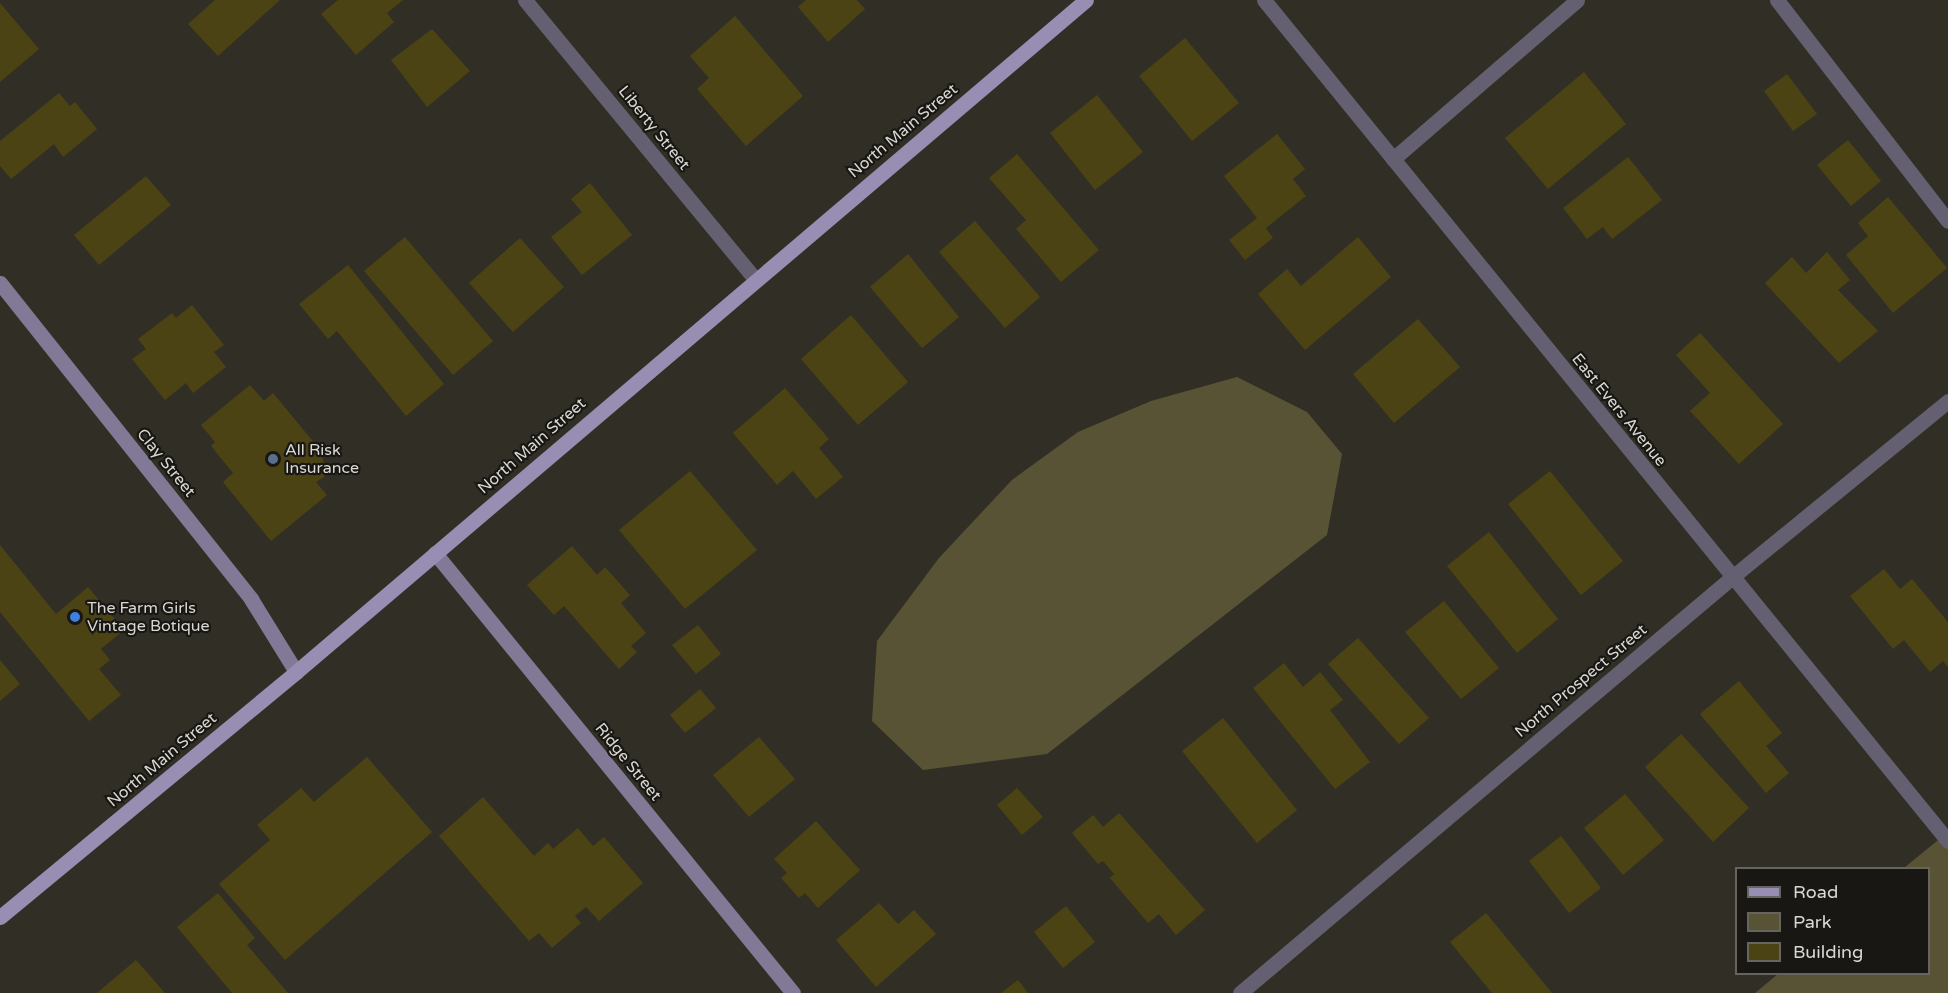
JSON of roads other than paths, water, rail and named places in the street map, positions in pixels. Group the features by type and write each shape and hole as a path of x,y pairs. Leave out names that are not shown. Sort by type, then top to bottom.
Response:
{"main road":[{"name":"North Main Street","path":"0,917 296,672 755,279 1086,0"}],"street":[{"name":"Liberty Street","path":"525,0 755,279"},
{"name":"East Evers Avenue","path":"1264,0 1731,578 1948,841"},
{"path":"1393,159 1577,0"},
{"path":"1777,0 1948,221"},
{"name":"Clay Street","path":"0,283 251,599 296,672"},
{"name":"North Prospect Street","path":"1240,993 1731,578 1948,401"},
{"name":"Ridge Street","path":"435,553 793,993"}],"place":[{"name":"All Risk Insurance","path":"273,459"},
{"name":"The Farm Girls Vintage Botique","path":"75,617"}]}
